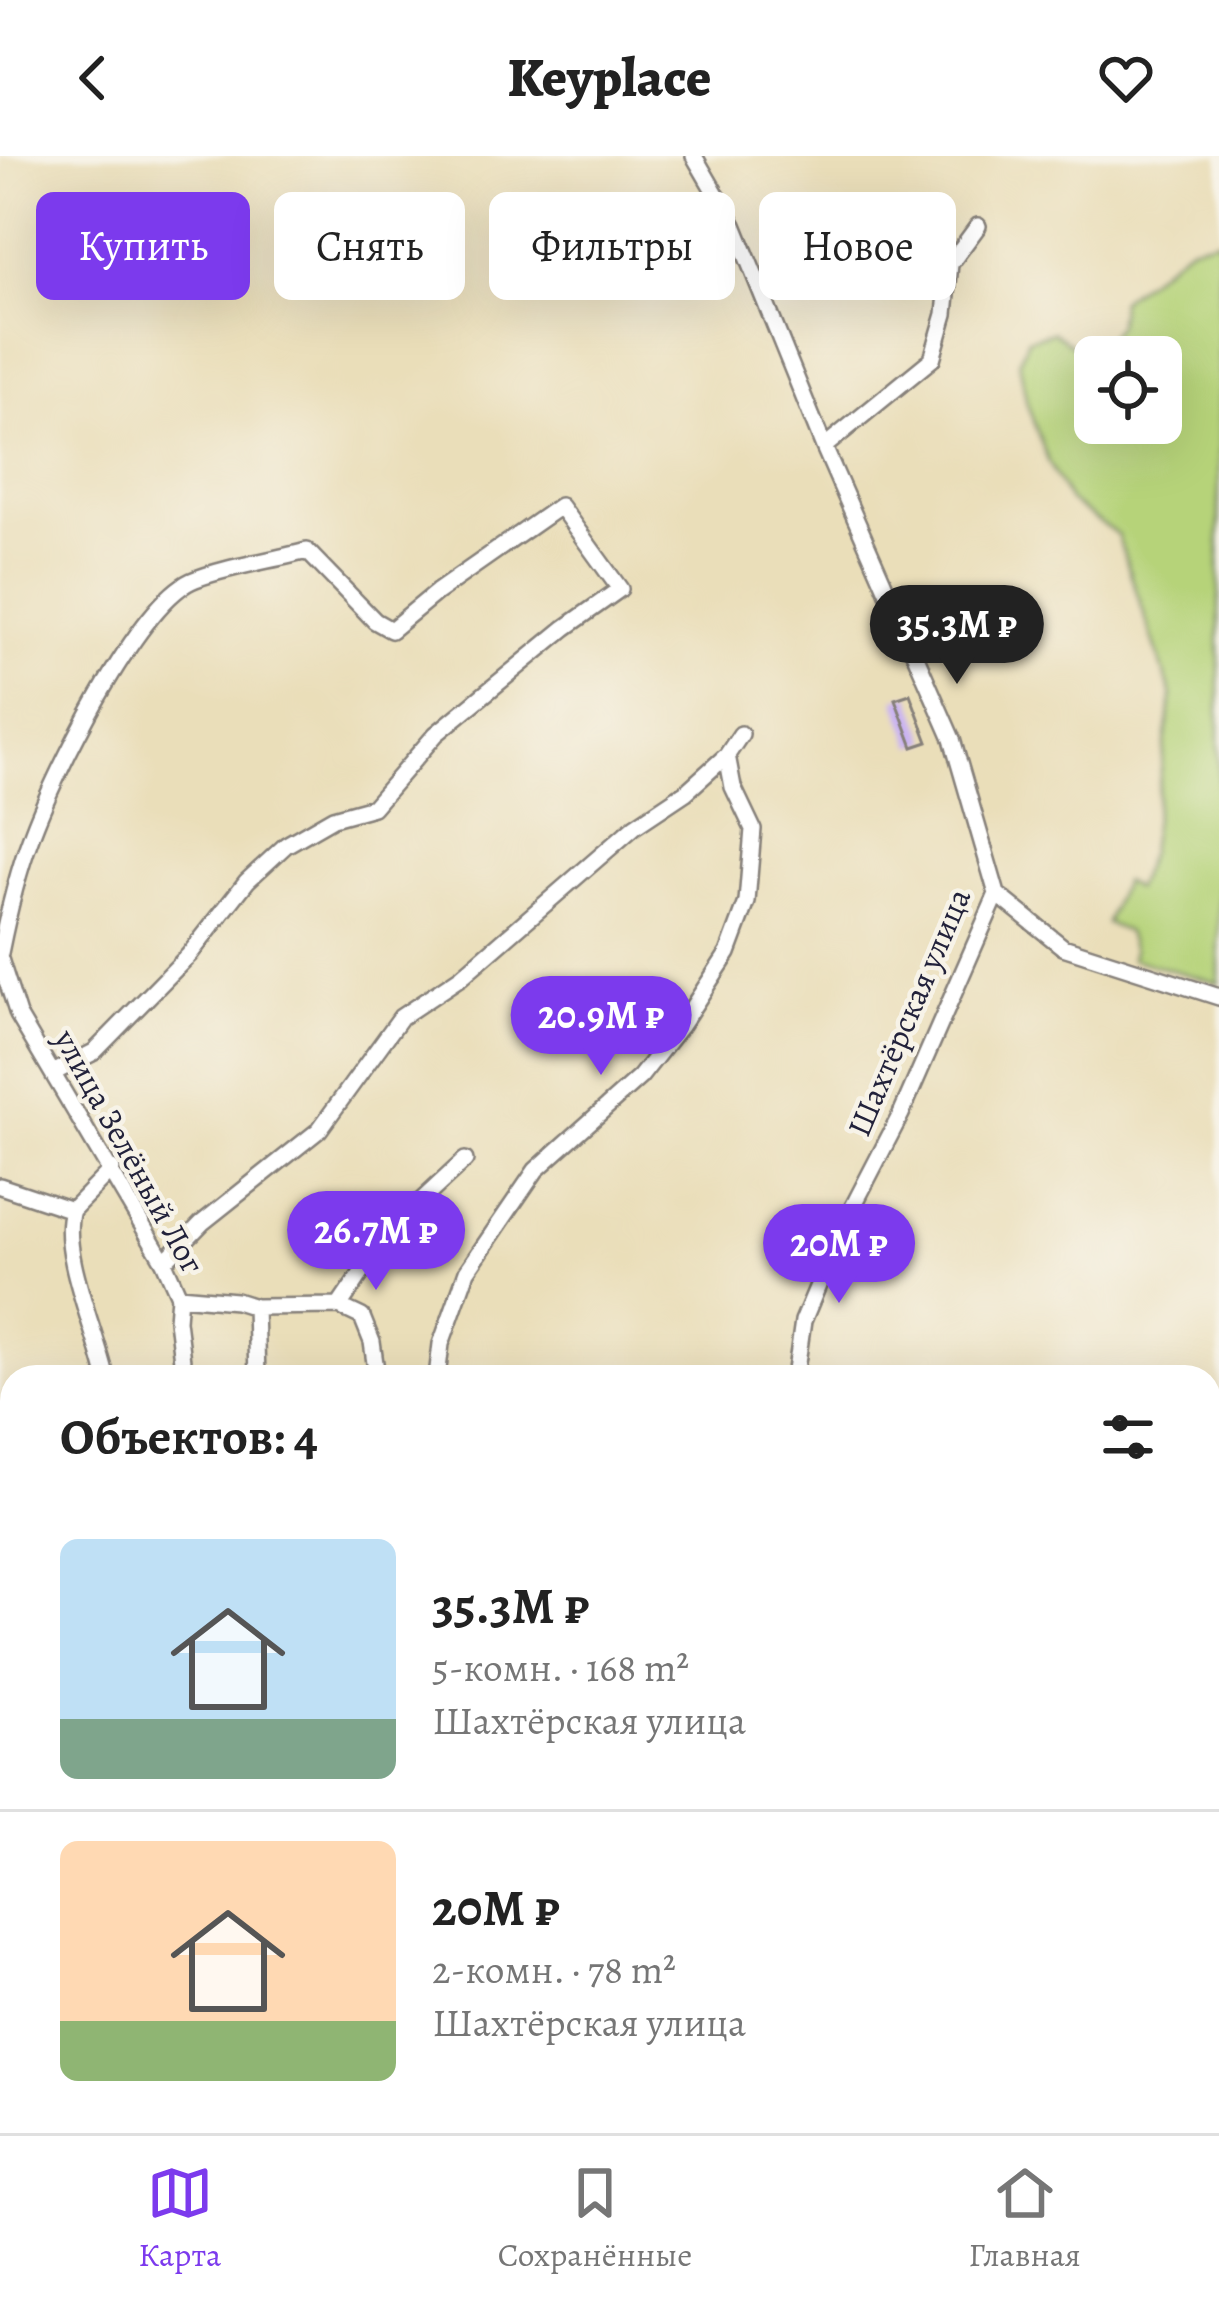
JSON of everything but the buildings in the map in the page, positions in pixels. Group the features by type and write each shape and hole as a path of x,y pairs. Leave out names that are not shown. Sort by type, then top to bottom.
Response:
{"street":[{"name":"Шахтёрская улица","path":"694,156 734,225 824,447 952,740 997,894 803,1322 797,1365"},
{"path":"824,447 932,359 945,314 950,264 978,226"},
{"path":"0,956 9,904 31,835 67,758 142,627 188,582 307,551 375,621 391,630 560,506 620,589 436,734 373,807 333,818 286,844 247,881 189,955 94,1052 53,1073"},
{"path":"164,1262 202,1223 319,1130 401,1017 461,977 635,826 686,792 727,755 741,734"},
{"path":"438,1365 441,1344 467,1271 536,1170 640,1077 728,952 747,902 753,829 734,787 727,755"},
{"path":"997,894 1063,947 1219,997"},
{"name":"улица Зелёный Лог","path":"0,956 18,1015 164,1262 178,1296 183,1365"},
{"path":"339,1306 393,1227 465,1160"},
{"path":"103,1365 68,1224 72,1210 112,1168"},
{"path":"0,1186 72,1210"},
{"path":"178,1296 255,1307 339,1306 362,1317 375,1365"},
{"path":"255,1307 257,1365"}],"green space":[{"path":"1219,239 1219,983 1131,959 1127,932 1106,923 1123,881 1135,889 1149,852 1172,696 1117,534 1069,501 1027,404 1019,361 1028,339 1053,332 1074,347 1074,444 1182,444 1182,336 1108,336 1118,322 1120,300 1190,246"}]}
